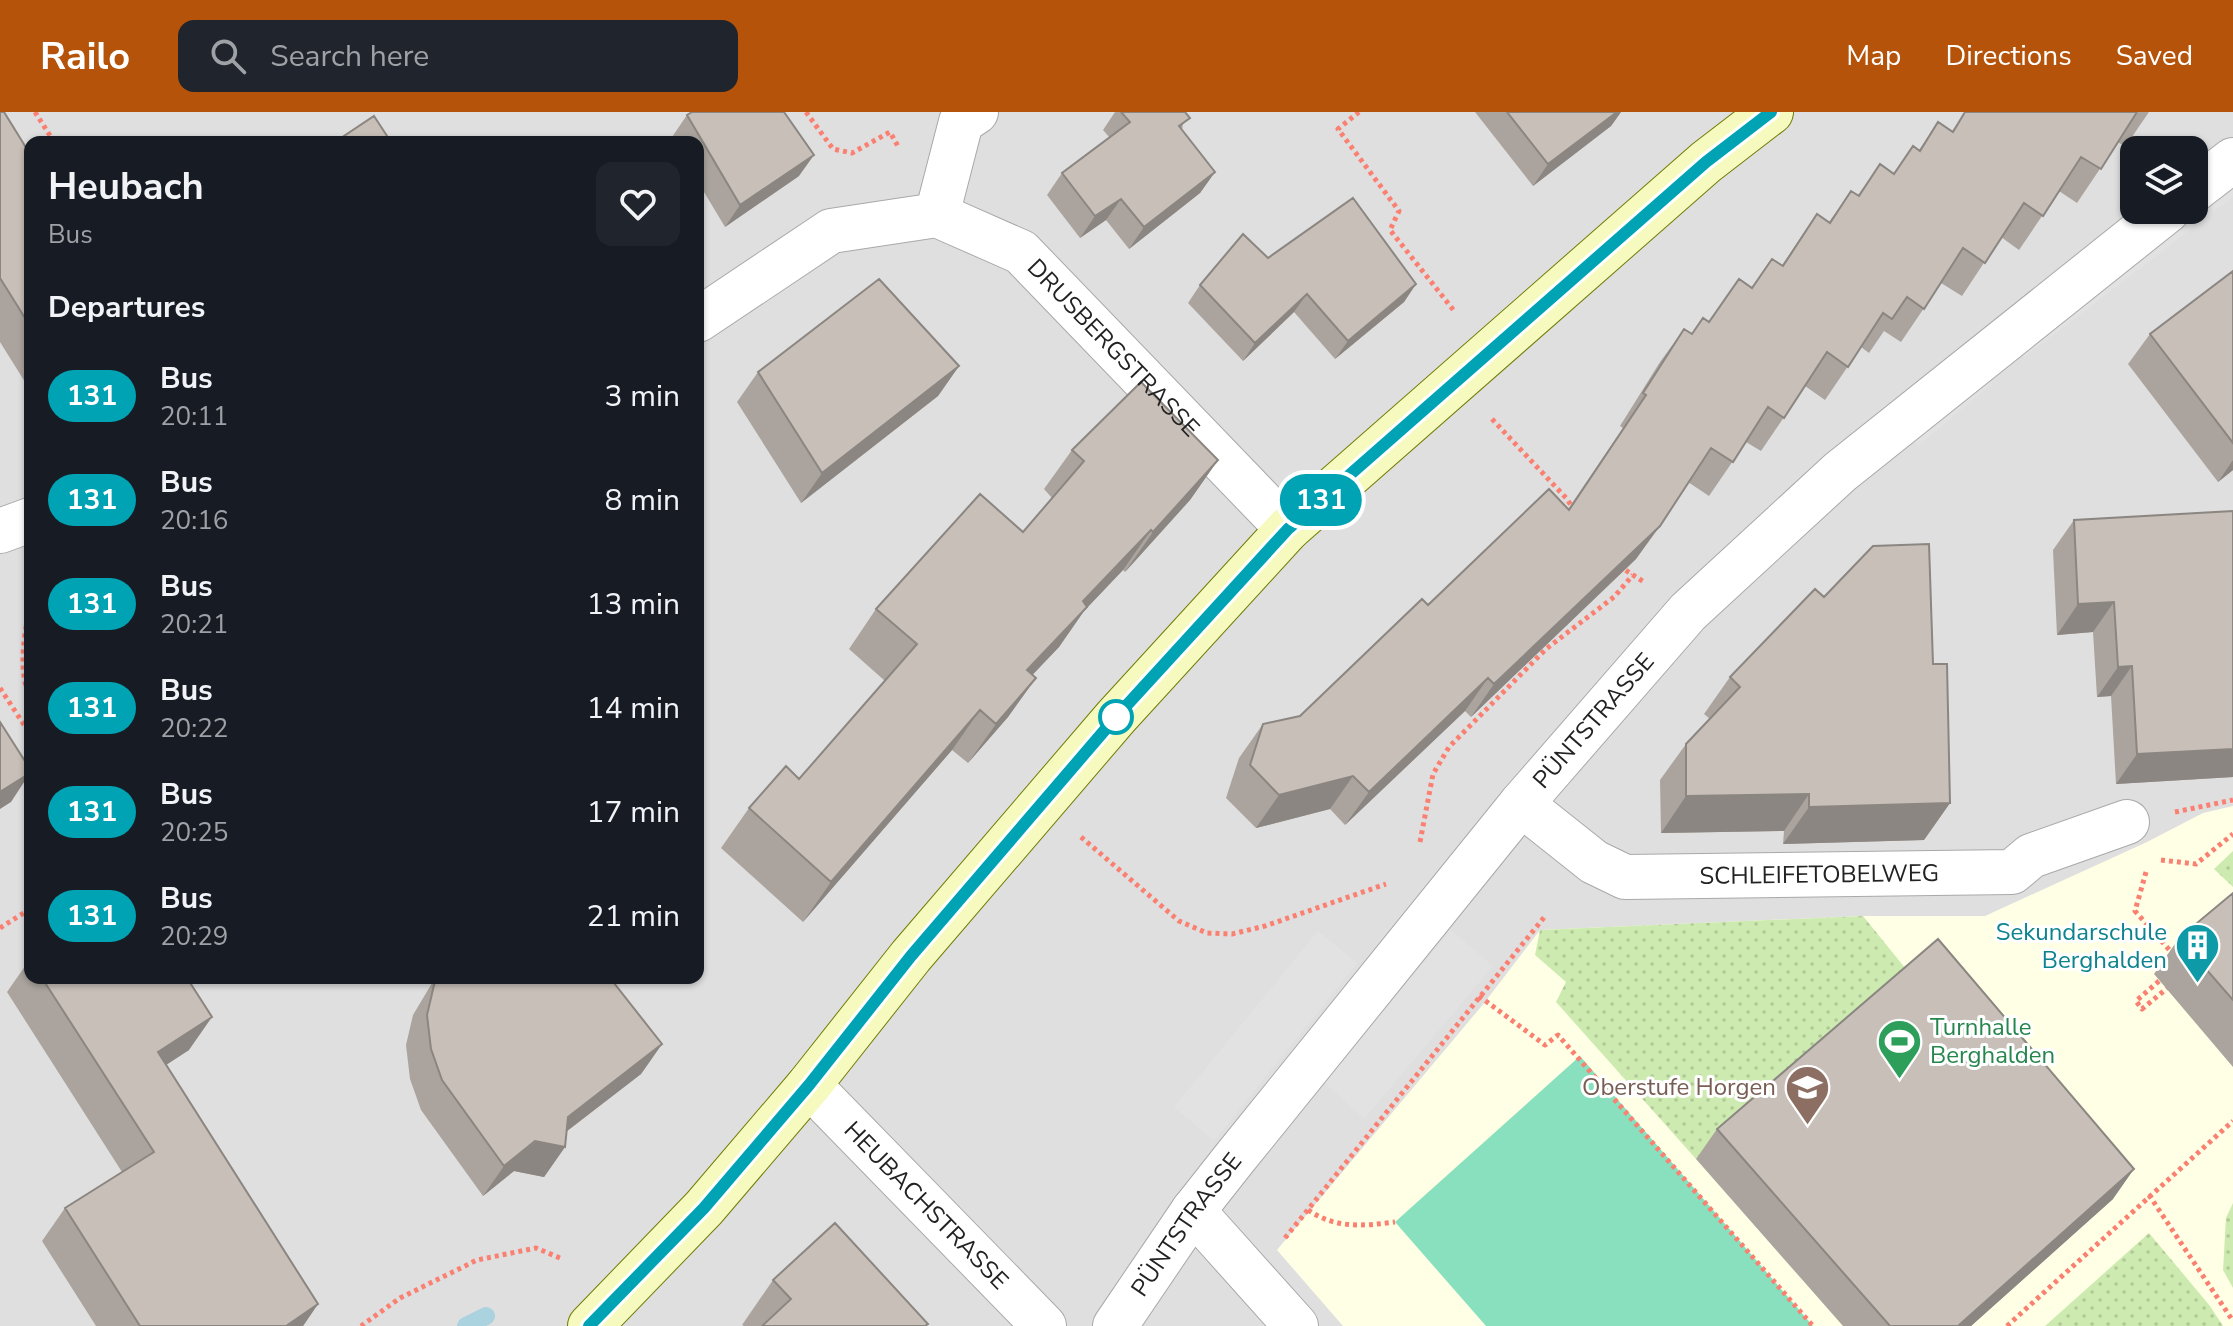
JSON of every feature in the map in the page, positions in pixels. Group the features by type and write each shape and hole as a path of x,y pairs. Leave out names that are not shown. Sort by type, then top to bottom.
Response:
{"main road":[{"path":"590,1326 704,1208 809,1085 911,956 1105,729 1288,529 1706,162 1771,112"}],"street":[{"path":"704,316 831,231 937,215 961,122 976,112"},
{"path":"2208,179 2233,160"},
{"name":"DRUSBERGSTRASSE","path":"937,215 1021,252 1288,529"},
{"name":"PÜNTSTRASSE","path":"1115,1326 1193,1211 1521,804 1688,612 1840,472 2150,224"},
{"path":"0,531 24,522"},
{"name":"SCHLEIFETOBELWEG","path":"1521,804 1594,862 1625,877 2012,872 2031,856 2127,822"},
{"name":"HEUBACHSTRASSE","path":"809,1085 1044,1326"},
{"path":"1193,1211 1296,1326"}],"path":[{"path":"35,112 50,136"},
{"path":"806,112 833,149 852,153 890,132"},
{"path":"1359,112 1338,129 1399,211 1390,230 1456,313"},
{"path":"1486,412 1567,499 1575,512"},
{"path":"1609,559 1688,612"},
{"path":"1413,874 1433,774 1449,747 1546,649 1614,597 1633,575"},
{"path":"24,646 24,684"},
{"path":"0,688 24,725"},
{"path":"15,766 24,780"},
{"path":"2175,957 2135,911 2149,859 2196,864 2233,834"},
{"path":"1078,835 1179,921 1207,933 1232,934 1265,926 1413,874 1461,879"},
{"path":"0,928 24,913"},
{"path":"1253,1278 1546,915"},
{"path":"2159,981 2136,1001 2142,1009 2176,981"},
{"path":"1479,996 1545,1045 1558,1035 1813,1326"},
{"path":"2007,1326 2233,1121"},
{"path":"2149,1195 2233,1321"},
{"path":"1308,1210 1319,1218 1351,1227 1395,1222"},
{"path":"361,1326 400,1298 477,1260 536,1248 560,1258"}],"shaded area":[{"path":"0,112 2233,112 2233,1326 0,1326"},
{"path":"2233,173 2233,197 2208,216 2208,192"},
{"path":"2167,224 2198,224 2025,357 2014,343"},
{"path":"1979,368 1992,384 1918,446 1904,430"},
{"name":"Oberstufe Horgen","path":"2233,806 2233,1326 1343,1326 1277,1250 1485,1002 1540,930 1863,916 1985,916 2203,813"},
{"path":"1451,930 1493,966 1364,1119 1324,1082"},
{"path":"1318,931 1357,963 1214,1141 1174,1107"}],"green space":[{"path":"2233,851 2233,887 2214,869"},
{"path":"1863,916 1910,974 1696,1159 1556,1002 1566,982 1535,955 1540,930"},
{"path":"1580,1056 1813,1326 1486,1326 1395,1222"},
{"path":"2233,1203 2233,1288 2223,1270 2226,1218"},
{"path":"2149,1233 2223,1326 2045,1326"}],"building":[{"path":"0,112 4,112 24,144 24,316 0,278"},
{"path":"692,112 784,112 814,155 740,205 704,144 704,136 699,136 687,115"},
{"path":"1121,112 1185,112 1190,118 1179,126 1215,172 1144,227 1121,199 1095,216 1062,173 1130,122"},
{"path":"1507,112 1617,112 1548,164"},
{"path":"1965,112 2137,112 2101,169 2081,157 2043,216 2024,203 1985,263 1963,248 1924,309 1907,297 1892,319 1883,313 1848,367 1827,352 1784,418 1768,407 1733,462 1711,448 1660,526 1494,684 1488,678 1369,792 1353,776 1279,795 1250,765 1263,724 1300,716 1422,599 1428,605 1549,489 1569,510 1646,395 1643,393 1684,329 1692,334 1703,318 1709,322 1739,279 1752,288 1772,259 1783,266 1817,214 1830,223 1851,191 1859,196 1880,164 1894,174 1913,146 1920,151 1938,122 1953,132"},
{"path":"374,116 387,136 344,136"},
{"path":"1353,198 1416,284 1348,341 1307,294 1255,343 1200,285 1243,234 1268,258"},
{"path":"2233,271 2233,443 2150,334"},
{"path":"879,279 959,366 822,473 758,372"},
{"path":"1141,382 1218,460 1153,532 1151,530 1083,601 1087,607 1027,670 1036,678 996,724 980,710 831,882 749,808 786,766 799,779 917,644 876,609 980,494 1023,532 1084,461 1072,450"},
{"path":"2233,511 2233,749 2137,754 2132,666 2118,667 2114,602 2078,604 2074,520"},
{"path":"1929,544 1933,664 1947,664 1950,803 1809,807 1809,794 1686,796 1686,744 1740,687 1730,677 1815,589 1824,597 1873,546"},
{"path":"0,722 24,760 24,777 0,792"},
{"path":"2233,893 2233,1000 2179,938"},
{"name":"Turnhalle Berghalden","path":"1938,939 2134,1169 1958,1326 1890,1326 1717,1129"},
{"path":"46,984 191,984 212,1017 158,1052 318,1304 286,1326 140,1326 65,1208 154,1152"},
{"path":"615,984 662,1044 568,1117 565,1147 535,1141 504,1166 442,1080 431,1049 427,1015 434,985"},
{"path":"835,1223 928,1324 762,1326 791,1299 773,1280"}],"waterway":[{"path":"466,1326 486,1316"}],"bus line":[{"name":"131","path":"589,1326 704,1208 809,1085 911,956 1116,717 1288,529 1706,162 1771,112"}],"place":[{"name":"Sekundarschule Berghalden","path":"2198,985"},
{"name":"Turnhalle Berghalden","path":"1899,1080"},
{"name":"Oberstufe Horgen","path":"1807,1126"}]}
